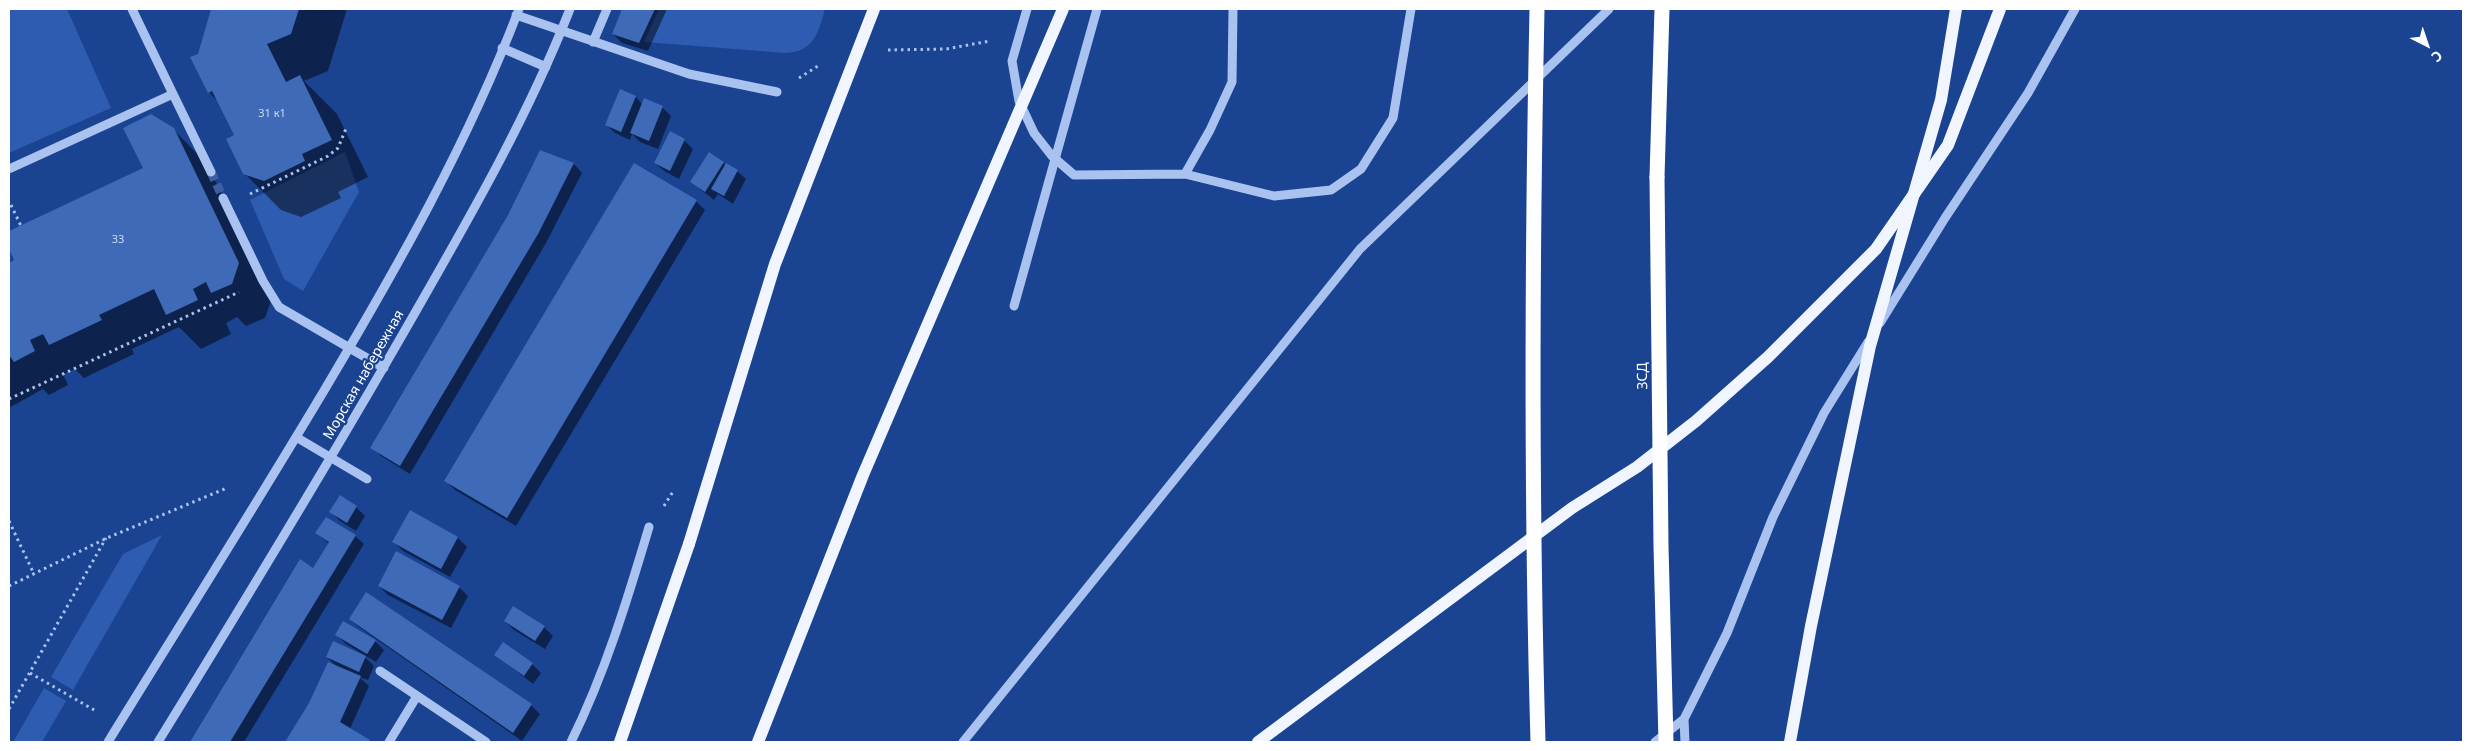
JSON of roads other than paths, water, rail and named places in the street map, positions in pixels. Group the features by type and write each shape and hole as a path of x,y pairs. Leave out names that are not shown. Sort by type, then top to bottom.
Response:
{"highway":[{"path":"1537,9 1532,253 1534,618 1538,742"},
{"name":"ЗСД","path":"1662,9 1657,176 1661,556 1666,742"}],"main road":[{"path":"620,742 689,544 775,264 874,9"},
{"path":"758,742 863,474 1063,9"},
{"path":"1790,742 1810,626 1870,346 1942,100 1956,9"},
{"path":"1258,742 1572,508 1637,467 1696,421 1768,357 1876,249 1948,145 2000,9"}],"street":[{"path":"132,9 211,172"},
{"name":"Морская набережная","path":"158,742 332,458 482,195 546,67 570,9"},
{"path":"593,42 606,9"},
{"path":"1027,9 1012,61 1019,101 1034,133 1052,156 1074,174 1186,174 1274,196 1331,190 1361,169 1393,118 1411,9"},
{"path":"1014,306 1097,9"},
{"path":"1186,174 1210,130 1232,82 1233,9"},
{"path":"963,742 1360,249 1610,9"},
{"path":"1655,742 1684,719 1727,633 1773,517 1824,413 1945,218 2028,93 2075,9"},
{"path":"517,12 561,32 689,74 777,92"},
{"name":"Морская набережная","path":"108,742 296,437 400,261 442,183 517,12"},
{"path":"502,48 546,67"},
{"path":"9,169 173,94"},
{"path":"225,202 263,281 279,307 384,368"},
{"path":"296,437 367,479"},
{"path":"571,742 591,701 620,623 649,527"},
{"path":"380,671 486,742"},
{"path":"389,742 417,696"},
{"path":"1684,719 1685,742"}],"tunnel":[{"path":"211,172 223,198"}]}
